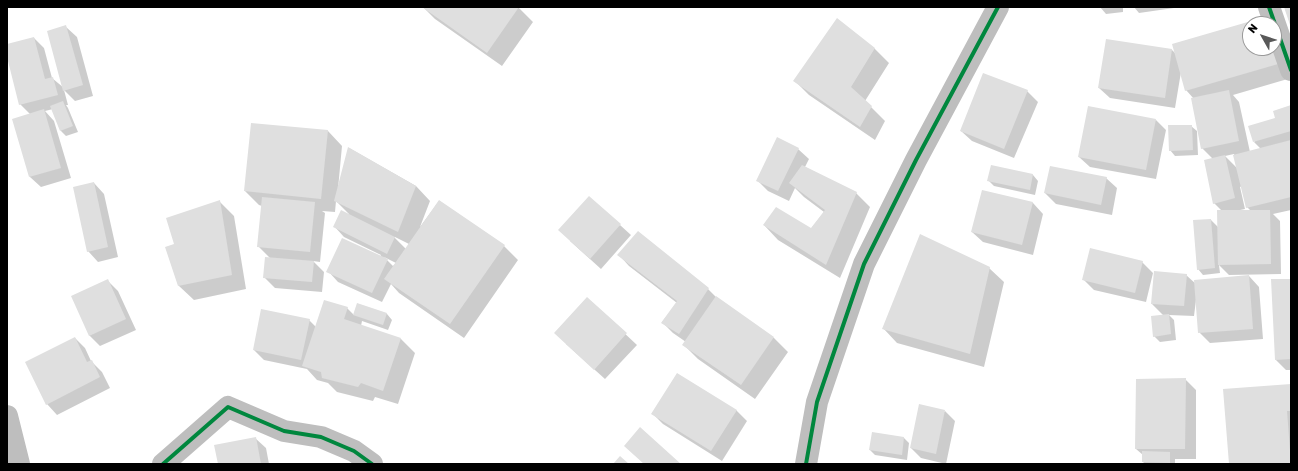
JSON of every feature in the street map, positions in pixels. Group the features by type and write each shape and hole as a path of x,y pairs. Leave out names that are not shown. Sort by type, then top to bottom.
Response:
{"street":[{"path":"806,464 816,402 864,264 916,160 998,7"},
{"path":"1269,7 1291,70"},
{"path":"163,464 228,407 284,431 321,437 354,451 372,464"},
{"path":"7,416 19,464"}],"building":[{"path":"422,7 519,7 487,53"},
{"path":"1284,7 1291,7 1291,28"},
{"path":"837,18 875,48 851,87 872,106 860,127 793,81"},
{"path":"1242,24 1242,56 1276,56 1278,64 1185,91 1172,44"},
{"path":"66,25 83,85 63,91 47,31"},
{"path":"34,37 45,79 53,77 58,95 19,105 7,57 7,44"},
{"path":"1106,39 1172,49 1165,98 1098,88"},
{"path":"983,73 1028,90 1004,149 960,131"},
{"path":"1229,90 1239,141 1201,149 1191,98"},
{"path":"63,101 73,126 60,131 50,106"},
{"path":"1291,105 1291,131 1253,142 1248,126 1275,118 1273,111"},
{"path":"1088,106 1156,119 1146,170 1078,157"},
{"path":"44,109 61,168 29,177 12,119"},
{"path":"251,123 328,130 321,199 244,191"},
{"path":"1168,125 1192,125 1193,150 1169,151"},
{"path":"777,137 799,148 778,191 756,181"},
{"path":"1291,140 1291,197 1246,208 1233,155"},
{"path":"348,147 416,186 398,232 334,201"},
{"path":"1225,155 1235,198 1213,204 1204,160"},
{"path":"802,165 857,192 826,265 763,225 776,207 811,228 825,210 789,183"},
{"path":"991,165 1033,174 1030,190 987,181"},
{"path":"1050,166 1107,177 1101,205 1044,193"},
{"path":"94,182 108,247 87,252 73,187"},
{"path":"982,190 1033,202 1022,245 971,232"},
{"path":"589,196 621,224 590,259 558,230"},
{"path":"262,197 315,202 310,252 257,247"},
{"path":"220,200 232,275 178,286 165,247 174,244 166,218"},
{"path":"439,200 505,245 450,324 384,279"},
{"path":"341,210 395,237 387,254 333,227"},
{"path":"1217,210 1270,210 1271,264 1218,265"},
{"path":"1211,219 1215,268 1197,270 1193,220"},
{"path":"638,231 709,288 679,334 661,323 677,301 617,255"},
{"path":"920,234 990,267 970,354 882,329"},
{"path":"342,238 388,259 372,293 326,272"},
{"path":"1090,248 1143,261 1135,293 1082,280"},
{"path":"265,257 314,261 312,282 263,278"},
{"path":"1154,271 1187,274 1184,306 1151,304"},
{"path":"1249,275 1253,329 1198,333 1194,280"},
{"path":"108,279 126,319 89,336 71,296"},
{"path":"1271,279 1291,279 1291,359 1275,360"},
{"path":"716,296 774,337 741,385 682,345"},
{"path":"587,297 627,333 594,370 554,333"},
{"path":"324,300 348,307 344,319 401,338 383,391 361,383 358,387 322,378 321,372 302,366"},
{"path":"357,303 387,313 383,325 353,315"},
{"path":"261,309 310,319 301,360 253,350"},
{"path":"1169,314 1171,334 1153,337 1151,316"},
{"path":"75,337 87,362 92,360 100,377 46,405 25,362"},
{"path":"677,373 737,410 711,451 651,414"},
{"path":"1186,378 1185,449 1135,449 1136,379"},
{"path":"1291,384 1291,411 1287,411 1291,464 1229,464 1223,389"},
{"path":"919,404 945,410 936,454 910,448"},
{"path":"640,427 681,464 644,464 624,446"},
{"path":"872,432 904,437 902,455 869,450"},
{"path":"256,437 261,464 218,464 214,445"},
{"path":"1142,451 1170,452 1170,463 1142,462"},
{"path":"620,456 629,464 613,464"}],"cycle path":[{"path":"806,464 817,402 864,264 916,160 998,7"},
{"path":"1269,7 1291,70"},
{"path":"163,464 228,407 284,431 321,437 354,451 372,464"}]}
